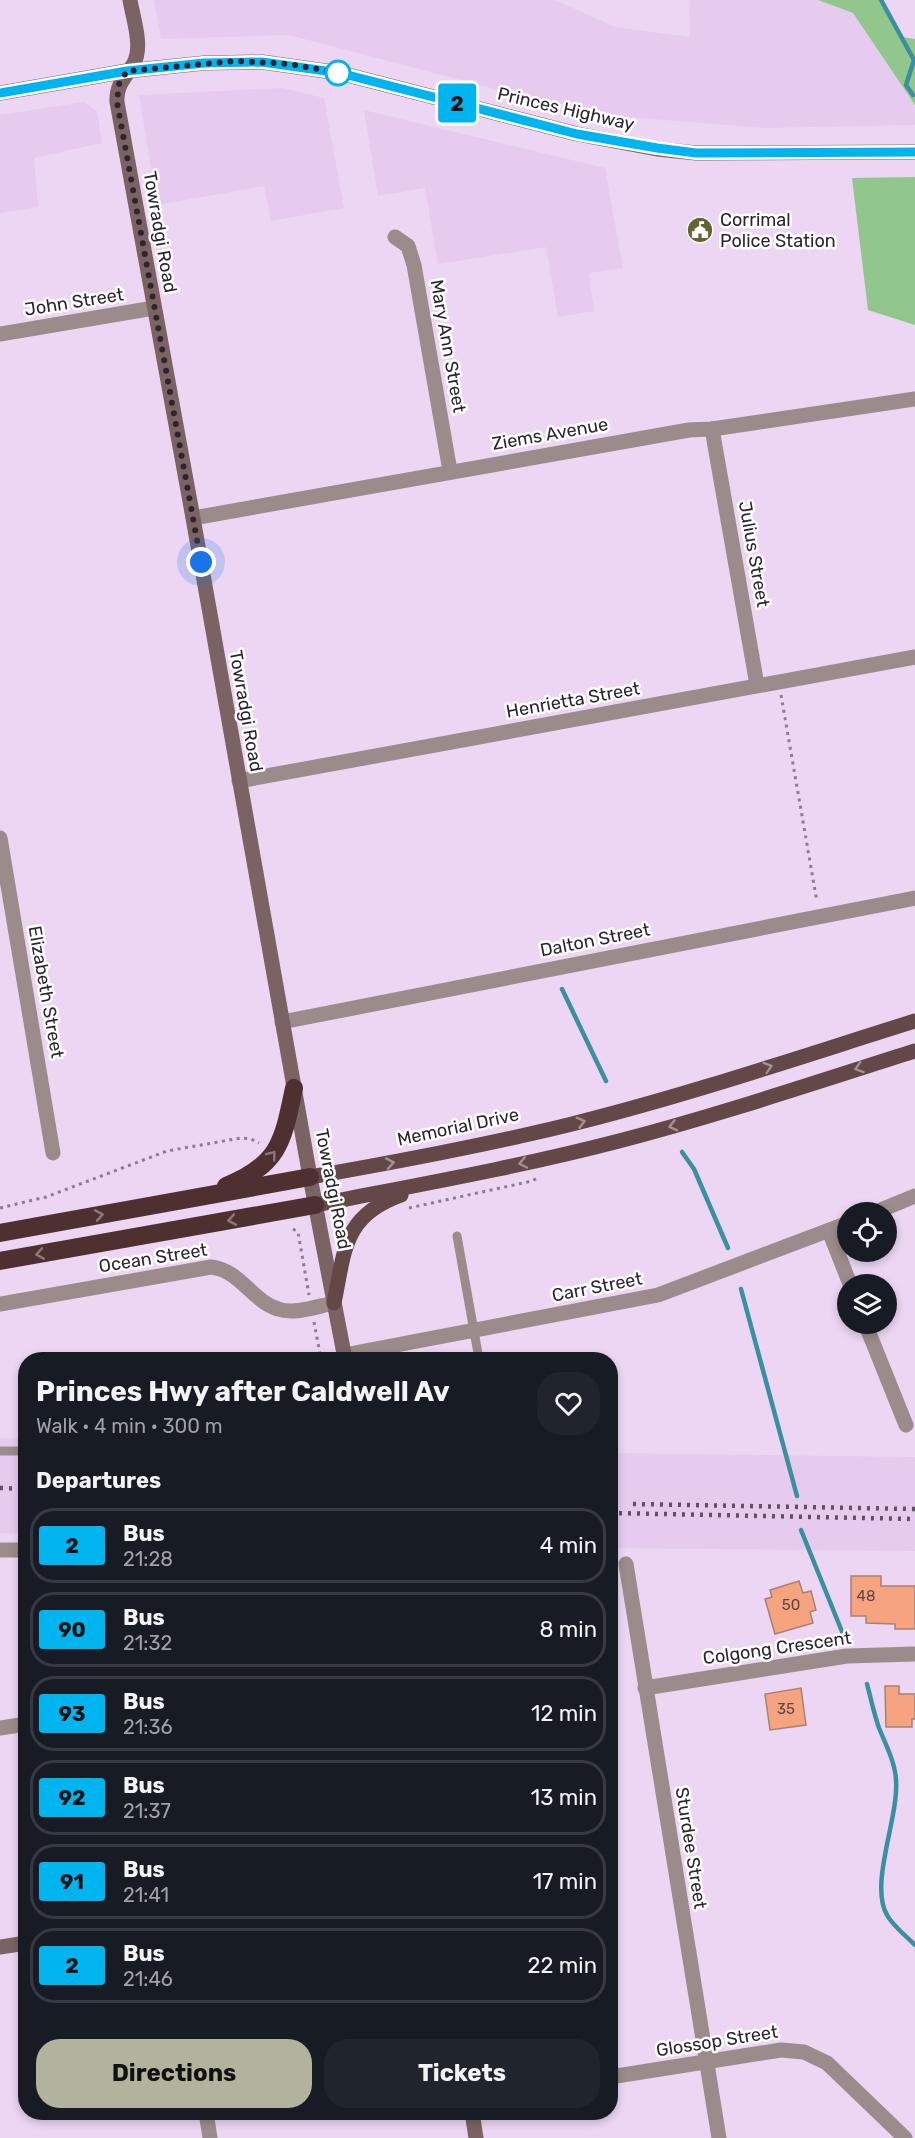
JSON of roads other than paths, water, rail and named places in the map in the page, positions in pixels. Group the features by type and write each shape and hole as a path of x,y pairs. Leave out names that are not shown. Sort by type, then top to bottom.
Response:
{"highway":[{"path":"184,1200 239,1180 265,1164 279,1146 284,1134 294,1088"},
{"name":"Memorial Drive","path":"0,1233 310,1177"},
{"path":"0,1261 315,1205"}],"main road":[{"name":"Towradgi Road","path":"130,0 136,46 134,63 119,84 117,102 315,1205 344,1352"},
{"name":"Princes Highway","path":"0,93 127,71 236,61 289,64 340,73 577,134 678,151 915,152"},
{"name":"Memorial Drive","path":"310,1177 459,1150 569,1125 706,1086 915,1021"},
{"path":"315,1205 446,1180 629,1138 915,1051"},
{"path":"334,1303 349,1235 362,1218 381,1204 446,1180"},
{"path":"0,1947 18,1944"},
{"path":"473,2120 476,2138"}],"street":[{"name":"Mary Ann Street","path":"394,237 408,246 414,265 450,471"},
{"name":"John Street","path":"0,334 154,308"},
{"name":"Ziems Avenue","path":"193,518 689,430 712,429 915,399"},
{"name":"Julius Street","path":"712,429 757,685"},
{"name":"Henrietta Street","path":"239,781 915,657"},
{"name":"Elizabeth Street","path":"0,838 53,1153"},
{"name":"Dalton Street","path":"282,1022 915,898"},
{"path":"897,1203 915,1196"},
{"name":"Carr Street","path":"370,1352 658,1295 837,1227"},
{"path":"828,1231 846,1274"},
{"name":"Ocean Street","path":"0,1304 211,1267 233,1275 264,1301 279,1310 296,1310 334,1303"},
{"path":"870,1334 906,1425"},
{"path":"0,1550 18,1550"},
{"name":"Sturdee Street","path":"626,1564 719,2138"},
{"name":"Colgong Crescent","path":"645,1688 847,1656 915,1654"},
{"path":"0,1728 18,1725"},
{"name":"Glossop Street","path":"618,2076 793,2050 816,2056 835,2070 905,2138"},
{"path":"207,2120 210,2138"}],"lane":[{"path":"457,1236 478,1352"},
{"path":"0,1451 18,1451"}],"waterway":[{"path":"881,0 914,60 906,85 913,95"},
{"path":"562,989 606,1081"},
{"path":"682,1152 694,1169 728,1248"},
{"path":"741,1289 797,1496"},
{"path":"801,1530 845,1639"},
{"path":"867,1684 877,1723 892,1760 896,1780 896,1795 881,1886 882,1902 887,1915 896,1927 915,1945"}],"railway":[{"path":"0,1488 18,1489"},
{"path":"633,1504 915,1509"},
{"path":"618,1513 915,1519"}],"place":[{"name":"Corrimal Police Station","path":"700,230"}]}
